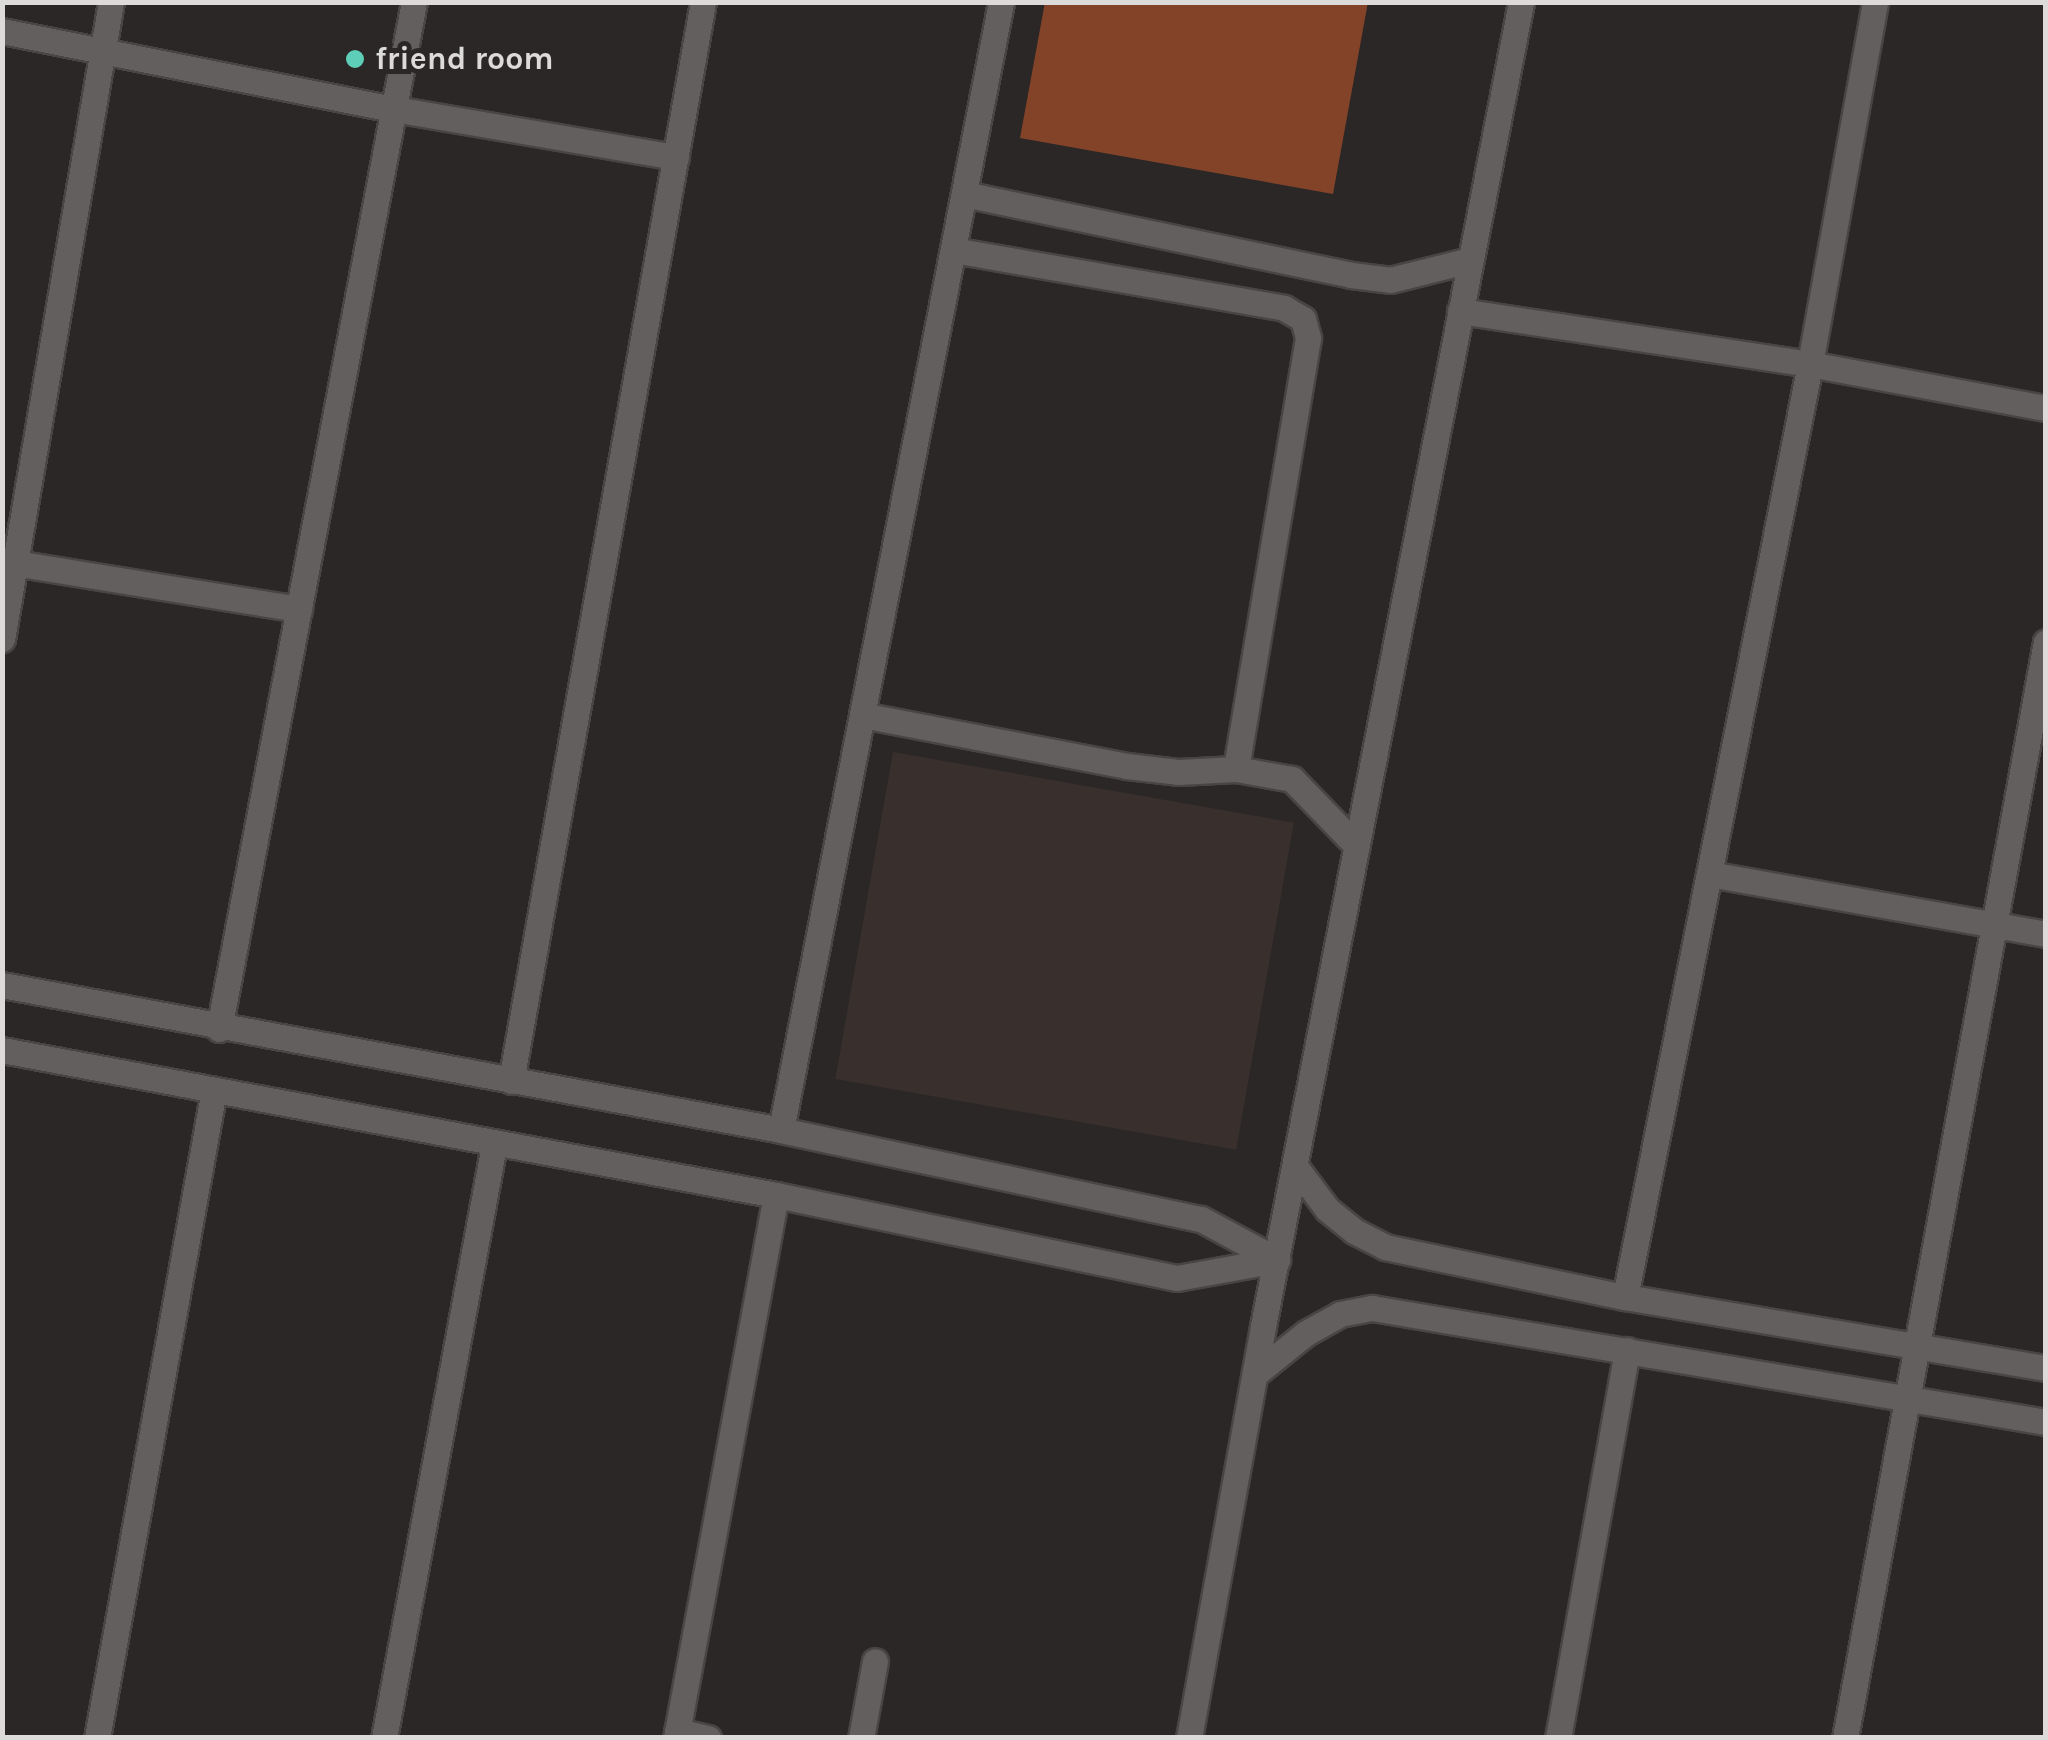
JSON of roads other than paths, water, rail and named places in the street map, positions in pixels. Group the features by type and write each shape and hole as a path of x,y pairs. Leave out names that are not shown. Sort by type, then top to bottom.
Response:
{"street":[{"path":"2,638 9,562 111,2"},
{"path":"220,1029 414,2"},
{"path":"511,1081 704,2"},
{"path":"782,1130 1001,2"},
{"path":"1189,1738 1255,1374 1522,2"},
{"path":"1625,1296 1810,364 1875,2"},
{"path":"2,31 394,109 676,157"},
{"path":"964,194 1351,275 1390,280 1470,260"},
{"path":"953,250 1284,308 1303,320 1308,338 1236,768"},
{"path":"1460,311 1810,364 2046,408"},
{"path":"9,562 299,610"},
{"path":"1846,1738 2046,642"},
{"path":"862,716 1127,766 1178,772 1236,768 1292,779 1357,846"},
{"path":"1709,874 2046,934"},
{"path":"2,986 782,1130 1200,1219 1277,1260"},
{"path":"2,1050 776,1195 1178,1278 1277,1260"},
{"path":"97,1738 214,1090"},
{"path":"384,1738 494,1145"},
{"path":"1295,1166 1327,1209 1354,1232 1385,1247 1625,1296 2046,1368"},
{"path":"708,1738 677,1734 776,1195"},
{"path":"1255,1374 1306,1333 1340,1314 1372,1308 2046,1422"},
{"path":"1558,1738 1628,1350"},
{"path":"860,1738 875,1661"}],"place":[{"name":"friend room","path":"355,59"}]}
